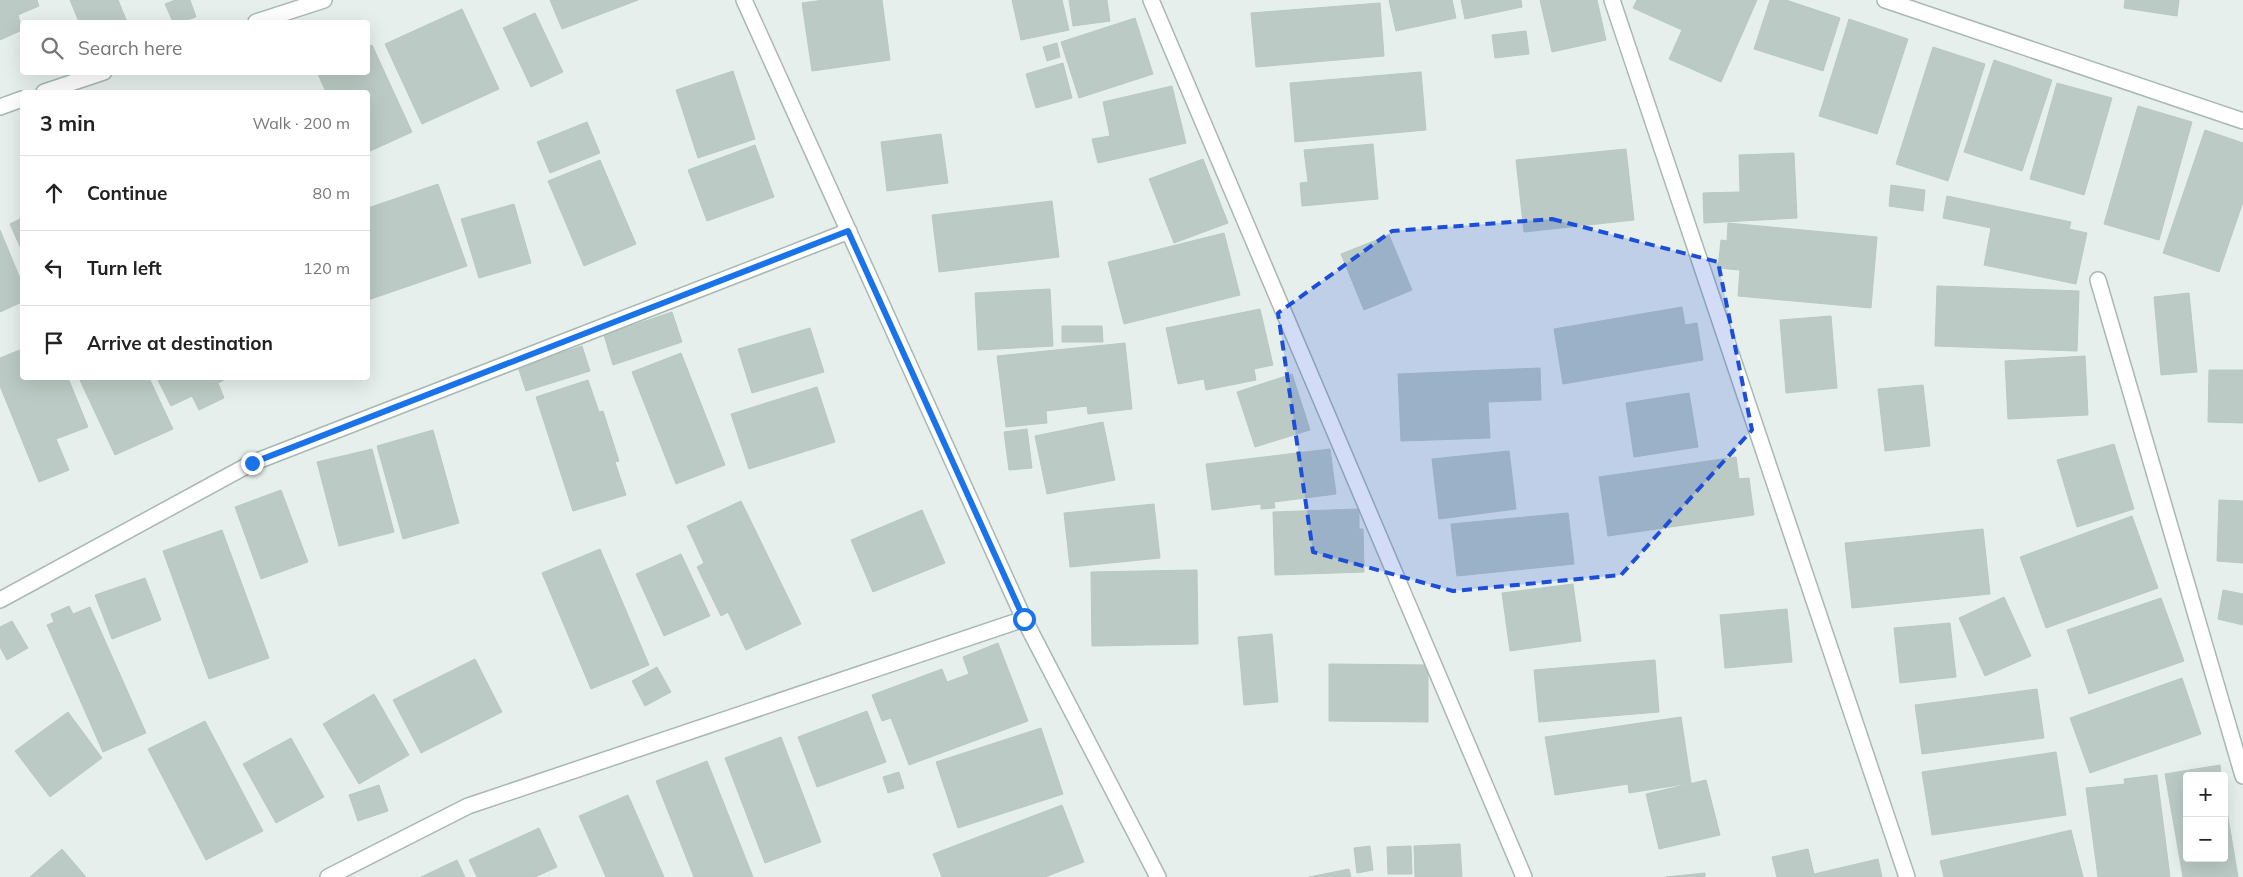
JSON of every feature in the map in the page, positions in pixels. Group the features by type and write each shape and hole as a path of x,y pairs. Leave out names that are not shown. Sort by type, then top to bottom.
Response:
{"street":[{"path":"262,20 324,0"},
{"path":"744,0 1024,619 1158,877"},
{"path":"1151,0 1524,877"},
{"path":"1612,0 1907,877"},
{"path":"1885,0 2243,121"},
{"path":"50,90 95,75"},
{"path":"0,107 20,101"},
{"path":"0,600 252,463 848,231"},
{"path":"2098,280 2243,776"},
{"path":"328,877 468,806 1024,619"}],"highlighted area":[{"path":"1552,219 1718,262 1752,430 1621,575 1453,591 1313,552 1278,313 1392,231"}],"building":[{"path":"0,0 37,0 39,6 18,15 20,31 0,40"},
{"path":"70,0 118,0 126,20 78,20"},
{"path":"175,0 190,0 196,17 187,20 172,20 165,4"},
{"path":"550,0 638,0 562,29"},
{"path":"824,0 882,0 890,60 812,71 802,3"},
{"path":"1012,0 1062,0 1069,30 1021,40"},
{"path":"1069,0 1107,0 1110,21 1073,26"},
{"path":"1389,0 1452,0 1456,18 1396,31"},
{"path":"1461,0 1521,0 1522,7 1465,19"},
{"path":"1540,0 1597,0 1606,40 1552,52"},
{"path":"1637,0 1757,0 1721,82 1669,59 1682,30 1633,8"},
{"path":"1770,0 1786,0 1840,18 1823,71 1754,49"},
{"path":"2125,0 2179,0 2177,16 2124,8"},
{"path":"1380,3 1384,56 1256,67 1251,13"},
{"path":"462,9 499,89 422,124 385,44"},
{"path":"535,13 563,72 531,87 503,28"},
{"path":"1135,18 1153,74 1079,98 1061,42"},
{"path":"1849,19 1908,39 1877,134 1819,116"},
{"path":"1526,31 1529,54 1495,58 1492,35"},
{"path":"1057,43 1060,57 1047,61 1043,47"},
{"path":"372,45 412,132 370,151 370,90 325,90 318,75 370,75 370,46"},
{"path":"1933,47 1985,64 1948,181 1896,164"},
{"path":"1994,60 2052,80 2022,171 1964,152"},
{"path":"1063,63 1072,98 1036,108 1026,74"},
{"path":"733,71 755,139 698,158 676,90"},
{"path":"1421,72 1426,130 1295,142 1290,83"},
{"path":"2057,83 2112,98 2084,195 2030,179"},
{"path":"1172,86 1186,143 1098,163 1092,139 1110,136 1103,102"},
{"path":"2138,106 2192,122 2159,240 2104,224"},
{"path":"587,122 600,153 550,173 537,142"},
{"path":"2205,130 2243,143 2243,202 2219,272 2163,253"},
{"path":"941,134 948,183 887,191 881,142"},
{"path":"1373,144 1378,199 1302,206 1300,183 1308,182 1304,150"},
{"path":"755,145 774,197 707,221 688,170"},
{"path":"1626,149 1634,220 1524,232 1516,160"},
{"path":"1794,153 1797,218 1704,223 1703,193 1740,192 1739,155"},
{"path":"1203,159 1228,223 1174,243 1149,179"},
{"path":"600,160 636,244 584,266 548,181"},
{"path":"438,184 467,266 370,299 370,207"},
{"path":"1891,185 1925,190 1923,211 1889,206"},
{"path":"1947,196 2071,222 2069,229 2087,233 2076,284 1984,265 1991,228 1943,218"},
{"path":"1052,201 1059,257 939,272 932,215"},
{"path":"514,204 531,263 479,278 461,219"},
{"path":"20,219 20,246 10,224"},
{"path":"1728,223 1877,237 1871,308 1738,296 1740,270 1718,268 1721,240 1727,241"},
{"path":"0,230 20,278 20,303 0,312"},
{"path":"1224,233 1240,295 1124,324 1108,262"},
{"path":"1389,235 1412,290 1364,310 1341,254"},
{"path":"1937,286 2079,291 2077,351 1935,346"},
{"path":"1050,289 1053,346 978,350 975,293"},
{"path":"2189,293 2197,372 2161,375 2154,297"},
{"path":"1682,307 1685,325 1697,323 1703,360 1563,384 1554,329"},
{"path":"1260,309 1273,365 1254,369 1256,380 1206,390 1204,379 1178,384 1166,328"},
{"path":"672,312 682,342 613,365 604,335"},
{"path":"1831,316 1837,388 1786,393 1780,320"},
{"path":"1062,326 1102,326 1103,342 1062,342"},
{"path":"810,328 824,372 752,393 738,349"},
{"path":"1125,343 1132,409 1088,414 1087,406 1046,411 1047,423 1006,427 997,356"},
{"path":"582,346 590,371 526,391 518,367"},
{"path":"20,350 20,380 69,380 88,427 56,439 69,470 39,482 0,386 0,358"},
{"path":"681,353 725,465 676,484 632,372"},
{"path":"2085,356 2088,415 2008,419 2005,361"},
{"path":"1540,368 1541,400 1488,402 1490,438 1401,441 1398,374"},
{"path":"2209,370 2243,370 2243,423 2208,422"},
{"path":"1292,374 1310,430 1255,447 1237,392"},
{"path":"80,380 150,380 173,429 115,455"},
{"path":"158,380 224,380 218,383 224,398 199,410 192,396 171,406"},
{"path":"588,380 599,412 603,411 619,461 615,462 626,495 573,511 536,397"},
{"path":"1923,385 1930,446 1885,451 1878,389"},
{"path":"817,387 835,442 749,469 731,414"},
{"path":"1689,393 1698,447 1634,457 1626,403"},
{"path":"1103,422 1115,480 1047,494 1035,436"},
{"path":"1027,429 1032,468 1009,470 1004,432"},
{"path":"433,430 459,523 403,539 377,446"},
{"path":"2114,444 2134,509 2077,527 2057,460"},
{"path":"372,449 394,532 339,546 317,462"},
{"path":"1330,449 1336,494 1274,502 1275,508 1261,509 1261,504 1212,510 1206,464"},
{"path":"1509,451 1516,509 1439,519 1432,459"},
{"path":"1736,457 1739,479 1749,478 1754,515 1608,536 1599,477"},
{"path":"281,490 308,562 261,579 235,507"},
{"path":"2219,500 2243,501 2243,563 2217,561"},
{"path":"741,501 801,624 746,650 728,612 721,616 697,567 704,563 687,526"},
{"path":"1154,504 1160,558 1070,567 1064,513"},
{"path":"1359,509 1359,529 1363,529 1364,572 1275,575 1273,512"},
{"path":"922,510 945,563 873,592 851,540"},
{"path":"1568,513 1574,564 1457,576 1451,524"},
{"path":"2132,516 2158,588 2046,628 2020,557"},
{"path":"1983,529 1990,594 1852,608 1845,543"},
{"path":"222,530 269,658 209,679 163,551"},
{"path":"600,549 649,665 591,689 542,573"},
{"path":"681,554 710,616 664,636 636,574"},
{"path":"1197,570 1198,644 1092,646 1091,572"},
{"path":"145,578 161,620 112,639 95,595"},
{"path":"1573,584 1581,641 1510,651 1502,593"},
{"path":"2223,590 2243,594 2243,625 2218,619"},
{"path":"2004,597 2031,656 1985,676 1959,618"},
{"path":"2161,598 2184,661 2089,694 2067,630"},
{"path":"69,606 73,614 90,607 146,733 103,752 47,625 54,622 51,614"},
{"path":"1787,609 1792,662 1725,668 1720,615"},
{"path":"12,621 28,648 7,660 0,647 0,627"},
{"path":"1950,623 1956,677 1900,683 1894,628"},
{"path":"1272,634 1278,702 1244,705 1238,637"},
{"path":"998,643 1028,721 909,765 891,718 882,721 872,695 942,669 947,682 969,674 963,657"},
{"path":"475,659 502,712 421,753 393,700"},
{"path":"1655,660 1659,712 1539,722 1534,670"},
{"path":"1329,664 1428,665 1428,722 1329,721"},
{"path":"657,667 671,692 645,706 632,681"},
{"path":"2182,678 2201,734 2090,773 2070,718"},
{"path":"2037,689 2044,738 1922,754 1915,705"},
{"path":"374,694 409,755 359,784 323,724"},
{"path":"867,711 886,762 817,787 798,737"},
{"path":"68,712 102,758 50,797 15,751"},
{"path":"1681,717 1691,783 1629,793 1628,784 1555,795 1545,737"},
{"path":"205,721 263,831 206,860 148,749"},
{"path":"1041,728 1063,794 958,828 936,762"},
{"path":"781,737 821,842 765,863 725,758"},
{"path":"291,738 324,797 276,823 243,764"},
{"path":"2056,752 2066,815 1932,835 1922,772"},
{"path":"707,761 753,877 694,877 656,781"},
{"path":"2220,765 2221,772 2183,772 2183,862 2228,862 2228,817 2238,877 2183,877 2165,774"},
{"path":"899,772 904,788 888,793 883,777"},
{"path":"2157,775 2170,877 2098,877 2086,788 2125,784 2124,779"},
{"path":"1706,780 1720,835 1659,849 1646,794"},
{"path":"379,785 388,811 358,821 349,795"},
{"path":"628,795 664,877 606,877 579,816"},
{"path":"1062,805 1084,862 1045,877 942,877 933,854"},
{"path":"539,828 557,867 535,877 477,877 469,860"},
{"path":"2071,830 2083,877 1944,877 1940,861"},
{"path":"1460,844 1462,877 1415,877 1414,846"},
{"path":"1370,846 1373,870 1357,873 1354,848"},
{"path":"1411,846 1412,874 1388,874 1387,847"},
{"path":"62,849 86,877 30,877"},
{"path":"1808,849 1814,874 1878,859 1882,877 1777,877 1772,857"},
{"path":"457,860 465,877 421,877"},
{"path":"1349,869 1351,877 1309,877"},
{"path":"1705,873 1705,877 1666,877"}],"route":[{"path":"252,463 848,231 1024,619"}]}
